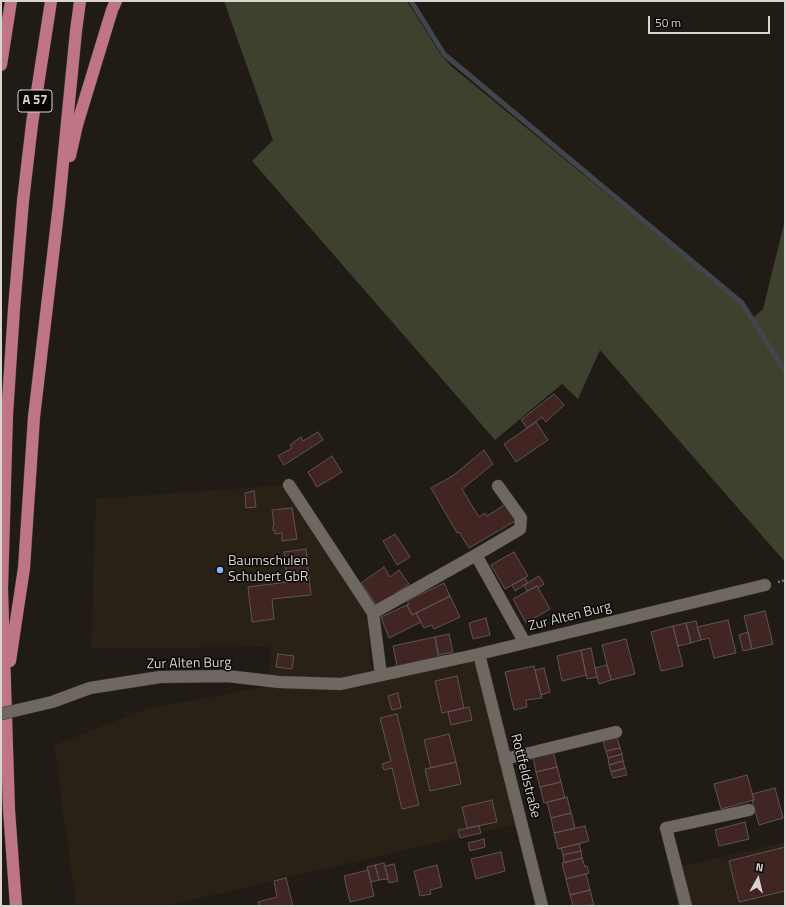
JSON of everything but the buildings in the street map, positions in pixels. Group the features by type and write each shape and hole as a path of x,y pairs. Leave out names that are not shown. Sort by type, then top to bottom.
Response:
{"highway":[{"path":"1,65 11,1"},
{"name":"A 57","path":"16,906 9,810 5,691 2,582 4,504 9,385 23,201 32,124 51,1"},
{"path":"5,691 24,568 34,417 59,204 80,1"},
{"path":"59,204 77,125 116,1"}],"street":[{"path":"290,485 373,613 381,675"},
{"path":"373,613 520,529 521,518 498,486"},
{"path":"476,555 525,643"},
{"name":"Zur Alten Burg","path":"1,714 52,702 90,688 160,677 227,676 279,682 341,684 479,654 765,585"},
{"name":"Rottfeldstraße","path":"479,654 542,906"},
{"path":"505,759 616,732"},
{"path":"686,906 666,828 748,810"}],"shaded area":[{"path":"284,485 367,617 371,668 479,654 521,823 166,906 76,906 54,745 146,709 269,686 271,647 91,648 96,499"},
{"path":"785,842 785,906 677,906 668,870"}],"green space":[{"path":"224,1 407,1 441,55 451,66 740,303 753,318 763,309 785,220 785,562 600,350 578,399 562,384 495,440 252,161 273,140"}],"waterway":[{"path":"411,1 444,54 742,303 785,371"}],"place":[{"name":"Baumschulen Schubert GbR","path":"220,570"}]}
